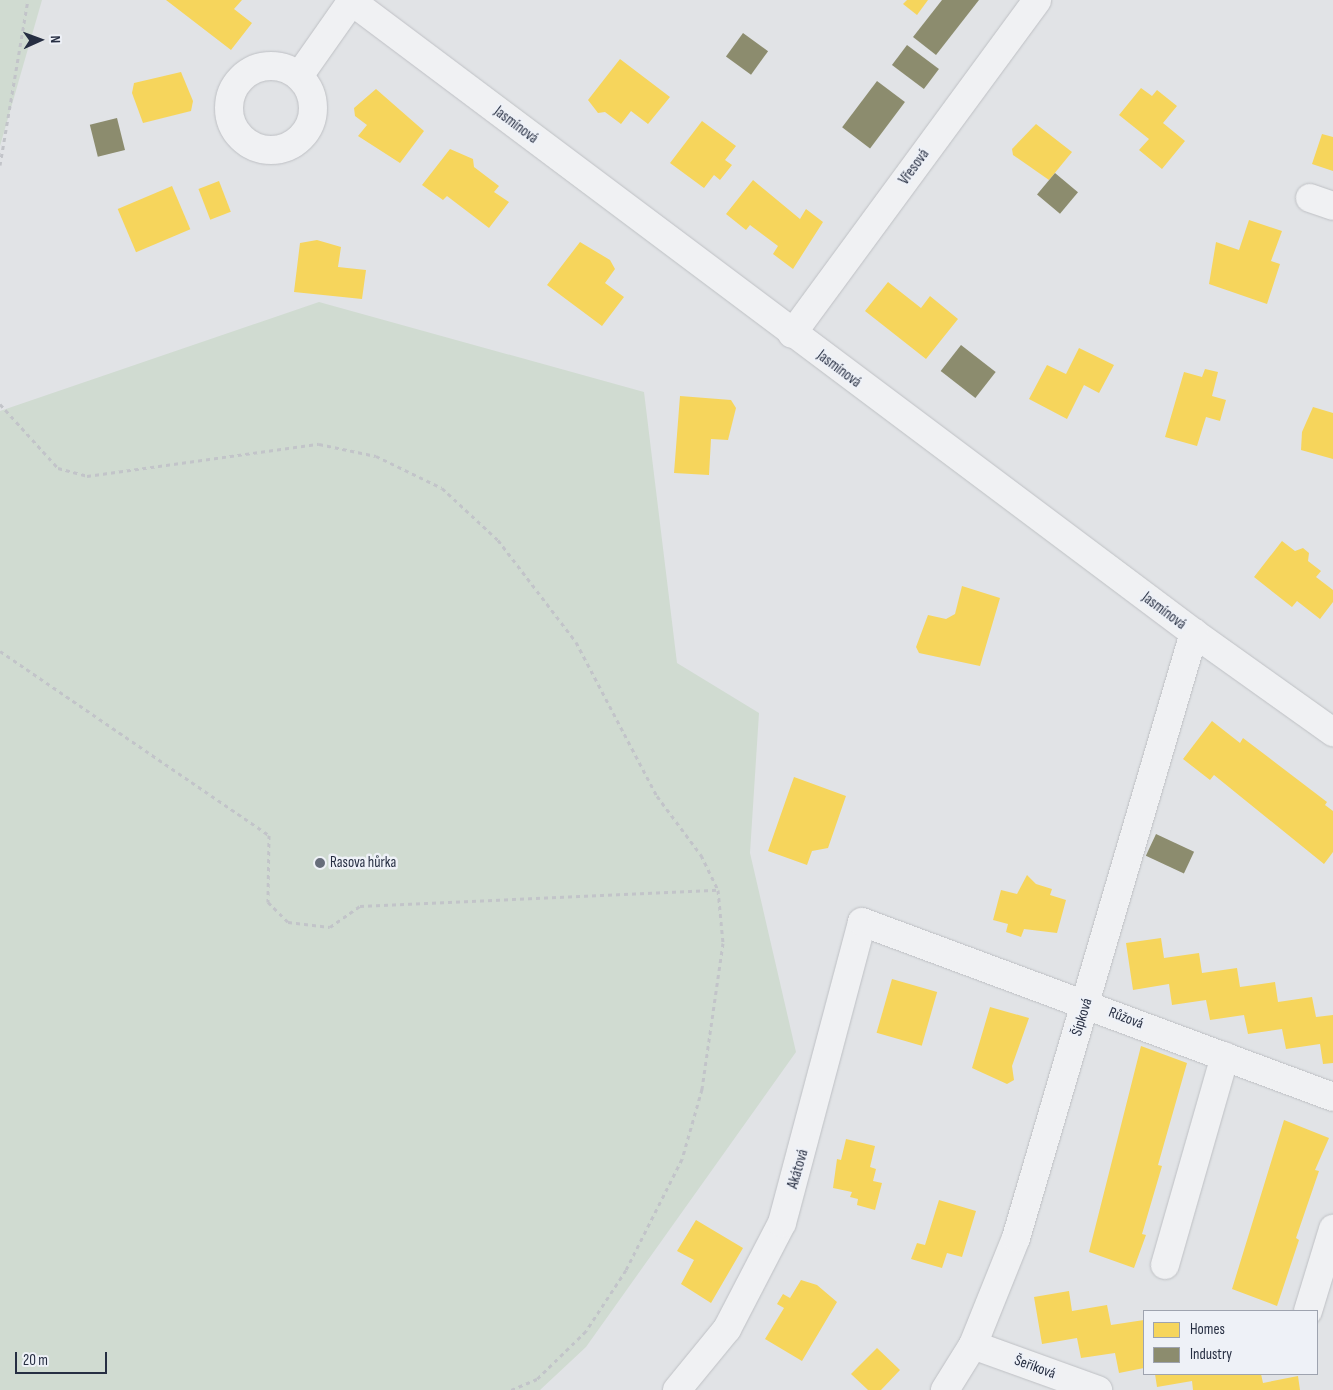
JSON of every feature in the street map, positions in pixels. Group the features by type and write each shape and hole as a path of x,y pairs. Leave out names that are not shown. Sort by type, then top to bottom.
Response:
{"street":[{"name":"Vřesová","path":"792,334 1036,0"},
{"name":"Jasmínová","path":"351,1 792,334 1194,633 1333,732"},
{"path":"299,76 351,1"},
{"name":"Šípková","path":"945,1390 973,1344 1016,1238 1194,633"},
{"name":"Růžová","path":"862,922 1086,1003 1333,1097"},
{"name":"Akátová","path":"677,1390 727,1329 782,1223 862,922"},
{"path":"1165,1264 1225,1056"},
{"path":"1308,1310 1333,1229"},
{"name":"Šeříková","path":"973,1344 1098,1390"}],"path":[{"path":"0,165 2,144 28,0"},
{"path":"0,404 58,468 87,476 319,444 376,456 442,488 498,540 576,642 657,796 701,855 718,890 723,943 702,1089 682,1159 626,1270 586,1331 537,1379 511,1390"},
{"path":"0,651 269,836 268,902 288,922 330,928 360,906 718,890"}],"shaded area":[{"path":"0,0 42,0 0,146"},
{"path":"319,302 644,392 677,663 759,713 750,853 796,1052 586,1347 540,1390 0,1390 0,411"}],"building: Homes":[{"path":"166,0 242,0 234,9 252,23 231,50"},
{"path":"907,0 928,0 917,15 903,4"},
{"path":"620,59 670,97 648,124 631,111 621,124 605,112 598,113 588,100"},
{"path":"181,72 193,101 191,111 143,123 132,93 134,83"},
{"path":"1141,88 1152,96 1157,90 1177,106 1163,123 1185,141 1162,169 1139,150 1149,139 1119,115"},
{"path":"376,89 424,131 400,163 358,136 367,125 355,116 354,108"},
{"path":"702,121 736,146 725,160 732,165 720,180 714,175 704,188 670,163"},
{"path":"1036,124 1072,152 1049,180 1013,155 1012,149"},
{"path":"1322,134 1333,137 1333,171 1312,164"},
{"path":"450,149 473,159 474,167 499,186 494,192 509,202 489,228 447,196 443,200 422,185"},
{"path":"753,180 800,219 806,209 823,222 793,269 773,254 778,246 750,225 746,230 726,214"},
{"path":"219,181 231,212 210,220 198,189"},
{"path":"172,186 190,229 136,252 118,209"},
{"path":"1249,220 1282,231 1271,261 1280,264 1267,304 1209,284 1216,242 1239,250"},
{"path":"317,240 341,247 338,267 366,270 362,299 294,292 300,243"},
{"path":"580,242 610,260 615,269 605,283 624,297 602,326 547,285"},
{"path":"888,282 921,308 930,296 958,319 926,359 865,311"},
{"path":"1079,348 1114,365 1099,393 1084,385 1067,419 1029,399 1047,365 1066,374"},
{"path":"1205,369 1218,372 1212,396 1226,400 1220,421 1206,417 1197,446 1165,437 1184,372 1202,377"},
{"path":"680,396 731,400 736,408 728,440 711,439 709,475 674,473"},
{"path":"1313,407 1333,413 1333,459 1301,450 1302,432"},
{"path":"1282,541 1295,551 1303,548 1309,553 1308,561 1321,571 1316,577 1333,590 1333,602 1320,619 1297,601 1292,607 1254,577"},
{"path":"962,586 1000,598 980,666 919,653 916,647 928,615 946,619 955,614"},
{"path":"1212,721 1240,743 1243,738 1327,802 1325,805 1333,811 1333,852 1324,864 1214,775 1210,780 1183,759"},
{"path":"794,777 846,796 828,848 812,851 807,865 768,851"},
{"path":"1027,875 1036,884 1052,889 1050,895 1066,900 1057,933 1024,929 1021,937 1006,932 1008,924 993,920 1001,890 1017,894"},
{"path":"1161,938 1164,958 1199,953 1202,973 1237,968 1240,987 1275,982 1278,1002 1312,997 1316,1017 1333,1015 1333,1063 1323,1064 1320,1044 1286,1049 1282,1029 1248,1034 1244,1015 1210,1020 1206,1000 1172,1005 1169,984 1133,990 1126,943"},
{"path":"892,979 937,992 922,1046 877,1033"},
{"path":"990,1007 1029,1018 1012,1066 1014,1080 1007,1084 972,1068"},
{"path":"1141,1046 1187,1063 1158,1165 1162,1166 1142,1234 1146,1235 1134,1268 1089,1252"},
{"path":"1284,1120 1329,1138 1315,1170 1319,1171 1296,1238 1299,1240 1277,1306 1232,1289"},
{"path":"846,1139 875,1146 870,1167 876,1169 873,1181 882,1183 875,1210 857,1205 858,1199 850,1197 852,1192 833,1188 837,1159 841,1160"},
{"path":"939,1200 976,1211 962,1257 947,1253 942,1268 911,1259 917,1243 925,1245"},
{"path":"696,1220 743,1248 711,1303 681,1284 694,1260 677,1251"},
{"path":"801,1280 817,1285 837,1302 802,1361 765,1339 784,1308 777,1304 783,1294 790,1298"},
{"path":"1069,1291 1072,1311 1107,1305 1111,1325 1143,1320 1143,1368 1119,1373 1115,1353 1081,1358 1077,1338 1042,1344 1034,1297"},
{"path":"877,1348 900,1370 881,1390 868,1390 851,1374"},
{"path":"1155,1375 1261,1375 1263,1383 1298,1376 1300,1390 1193,1390 1192,1381 1157,1387"}],"building: Industry":[{"path":"942,0 979,0 936,55 913,37"},
{"path":"743,33 768,51 751,75 726,56"},
{"path":"907,45 939,69 924,89 892,65"},
{"path":"877,81 905,102 870,148 842,127"},
{"path":"117,118 125,150 98,157 90,125"},
{"path":"1055,173 1078,192 1060,214 1037,194"},
{"path":"961,345 996,372 975,398 941,371"},
{"path":"1156,834 1194,852 1184,874 1146,856"}],"place":[{"name":"Rasova hůrka","path":"320,863"}]}
